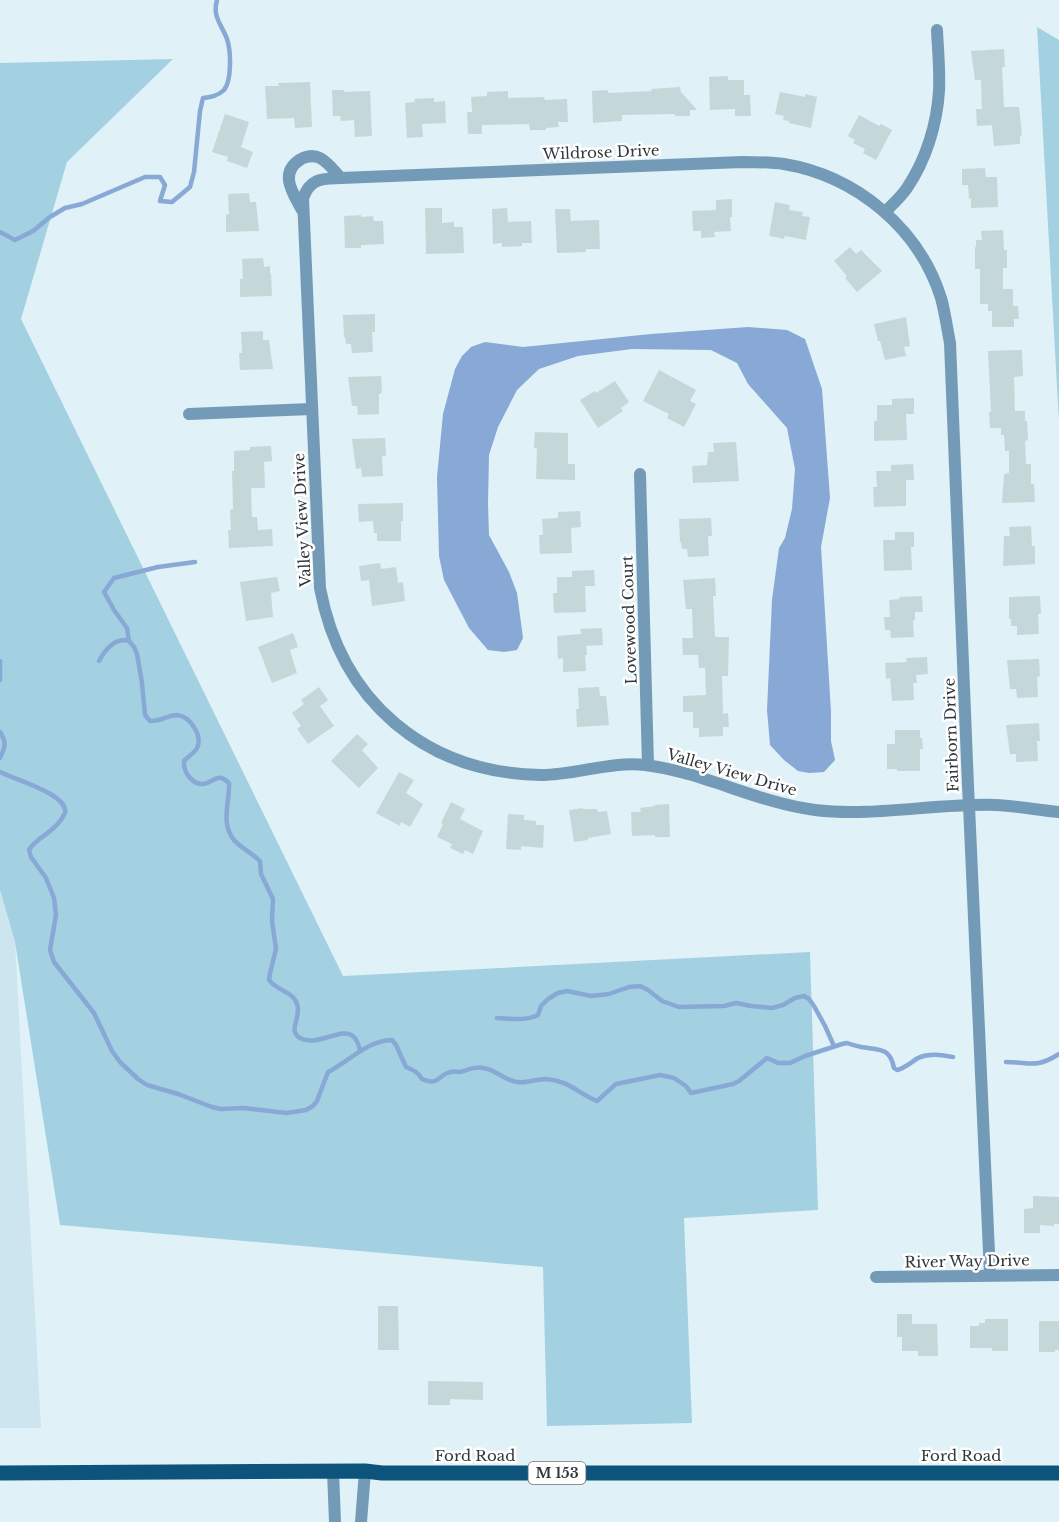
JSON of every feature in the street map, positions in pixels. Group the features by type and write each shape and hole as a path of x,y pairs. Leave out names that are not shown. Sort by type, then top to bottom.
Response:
{"main road":[{"name":"Ford Road","path":"0,1473 333,1471 382,1473 1059,1473"}],"street":[{"path":"885,212 908,187 922,161 930,139 939,93 937,30"},
{"path":"304,214 290,187 289,178 296,163 304,157 321,158 342,178"},
{"name":"Wildrose Drive","path":"309,186 320,179 766,162 801,167 828,176 856,190 885,212"},
{"name":"Valley View Drive","path":"309,186 303,198 318,570 323,606 332,635 344,661 360,686 400,728 435,750 463,762 515,774 544,775 636,764 681,771 784,804 813,810 846,812 996,805 1059,812"},
{"name":"Fairborn Drive","path":"885,212 908,237 927,266 940,297 950,343 990,1275"},
{"path":"189,414 312,409"},
{"name":"Lovewood Court","path":"640,474 648,765"},
{"name":"River Way Drive","path":"876,1277 1059,1275"},
{"path":"333,1471 335,1522"},
{"path":"361,1522 365,1471"}],"shaded area":[{"path":"1037,27 1059,40 1059,422"},
{"path":"173,59 67,162 21,319 343,976 810,952 818,1210 684,1218 692,1423 547,1426 543,1267 60,1225 15,942 0,890 0,63"},
{"path":"748,327 787,330 805,339 822,389 830,498 821,547 831,741 835,760 824,772 798,771 770,745 767,710 772,600 779,548 785,538 792,509 795,469 787,428 748,384 737,363 711,350 632,349 578,356 539,369 517,390 498,427 489,455 488,504 489,535 509,572 517,593 523,638 517,650 504,652 488,650 469,628 444,580 439,556 437,477 443,414 455,369 462,356 471,347 485,342 523,347"},
{"path":"0,890 15,942 41,1428 0,1428"}],"building":[{"path":"1004,49 1005,67 1002,67 1004,107 1019,107 1022,135 1020,144 994,146 992,125 977,126 976,109 982,109 981,80 975,80 971,51"},
{"path":"728,76 728,80 744,80 744,95 750,95 751,116 735,116 735,109 710,110 709,77"},
{"path":"310,82 312,127 295,128 294,118 267,119 265,86 279,86 278,83"},
{"path":"680,87 681,92 697,110 690,110 690,116 622,115 622,121 593,123 592,91 608,90 608,93 652,91 651,89"},
{"path":"332,90 370,91 372,136 355,137 354,120 341,121 340,116 333,116"},
{"path":"508,91 508,98 567,99 568,122 558,122 559,127 546,128 546,130 530,130 529,124 482,125 482,134 468,134 467,112 472,112 471,97 487,96 487,92"},
{"path":"780,92 817,97 811,128 789,123 783,120 784,116 775,114"},
{"path":"434,98 434,102 445,101 446,123 422,124 423,137 407,138 405,103 415,102 414,99"},
{"path":"225,114 249,122 241,147 253,152 247,168 227,161 228,157 212,152"},
{"path":"859,115 892,130 876,160 863,153 865,149 853,143 855,140 848,136"},
{"path":"985,168 986,177 997,177 998,207 971,208 968,185 962,185 962,169"},
{"path":"249,193 250,202 256,202 259,231 226,232 226,215 229,214 228,194"},
{"path":"732,199 731,231 714,232 715,237 701,238 701,231 693,231 692,211 716,210 716,200"},
{"path":"775,202 790,205 789,210 803,212 802,216 810,217 806,240 769,236"},
{"path":"425,208 442,208 442,223 454,222 454,227 463,227 464,253 426,254"},
{"path":"507,208 508,222 531,221 532,243 502,247 502,243 493,244 492,209"},
{"path":"555,209 570,209 571,221 599,220 600,249 557,253"},
{"path":"361,215 361,217 373,216 374,221 383,221 384,244 345,248 344,216"},
{"path":"1003,230 1004,250 1007,250 1007,268 1003,268 1003,289 1013,289 1013,306 1018,306 1019,319 1014,319 1014,327 992,327 992,311 988,311 988,304 980,304 980,269 975,269 975,247 976,240 982,240 981,231"},
{"path":"850,247 856,254 861,250 882,271 857,292 834,261"},
{"path":"263,258 264,267 270,266 272,296 240,297 240,279 243,279 242,259"},
{"path":"375,314 375,332 372,332 373,352 352,353 351,344 346,344 344,337 343,315"},
{"path":"906,317 910,346 904,347 906,356 885,360 874,324"},
{"path":"263,331 263,340 269,340 273,369 240,370 241,332"},
{"path":"1022,350 1023,376 1014,377 1015,411 1025,411 1028,440 1025,441 1026,464 1031,464 1031,484 1034,484 1035,502 1002,503 1004,474 1009,473 1009,451 1005,451 1001,428 990,428 988,351"},
{"path":"659,370 696,390 690,401 696,404 684,427 667,418 669,414 643,401"},
{"path":"381,376 382,393 379,394 379,414 358,415 357,406 352,406 348,377"},
{"path":"615,381 629,402 621,408 623,411 598,428 580,400"},
{"path":"914,398 914,414 906,414 907,440 874,441 877,405 892,405 892,399"},
{"path":"535,432 568,433 568,464 575,464 575,480 536,479"},
{"path":"385,438 386,456 382,456 383,476 362,477 361,468 356,469 352,439"},
{"path":"736,442 739,481 693,483 692,466 707,465 708,452 714,452 713,443"},
{"path":"271,446 272,461 264,462 265,488 251,488 252,517 257,517 258,530 272,529 273,546 229,548 230,510 233,509 234,451 250,450 250,447"},
{"path":"913,464 914,480 906,480 906,506 874,507 873,487 877,487 876,471 891,471 891,465"},
{"path":"403,503 401,541 377,541 373,521 359,522 358,504"},
{"path":"580,511 581,527 571,528 572,553 540,554 539,535 543,535 542,519 558,518 558,512"},
{"path":"711,518 712,536 708,536 709,556 688,557 687,549 682,549 680,542 679,519"},
{"path":"1031,526 1032,546 1035,546 1035,564 1003,566 1004,536 1010,536 1009,527"},
{"path":"895,532 914,532 914,547 911,547 912,570 884,571 883,540 895,540"},
{"path":"380,563 381,569 396,567 398,583 403,582 405,601 372,606 369,580 361,581 359,566"},
{"path":"594,570 595,586 585,586 586,612 554,613 553,593 557,593 557,577 572,577 572,571"},
{"path":"277,577 280,591 271,593 273,617 246,621 240,582"},
{"path":"715,578 716,596 713,596 715,637 729,637 728,676 722,676 723,714 728,713 729,727 723,727 723,736 699,737 699,728 693,728 693,712 683,712 683,696 706,695 705,668 699,668 698,655 683,655 682,638 693,638 692,609 686,609 683,580"},
{"path":"922,596 923,612 915,612 913,621 914,637 891,638 890,630 885,630 884,617 890,617 889,600"},
{"path":"1040,596 1039,634 1017,635 1017,626 1011,626 1011,619 1009,619 1009,597"},
{"path":"602,628 603,645 586,646 586,671 563,672 563,658 558,659 557,636 581,634 580,629"},
{"path":"293,633 298,647 290,650 297,673 272,683 258,647"},
{"path":"927,657 928,674 916,675 917,683 913,683 914,700 892,701 890,678 886,679 885,663 907,662 906,658"},
{"path":"1039,659 1038,697 1017,698 1016,689 1010,689 1007,660"},
{"path":"319,687 328,700 320,706 334,726 308,744 297,729 301,726 292,713 304,704 301,700"},
{"path":"599,687 600,696 606,696 609,725 577,727 578,688"},
{"path":"1039,723 1038,761 1016,762 1016,754 1010,754 1006,725"},
{"path":"895,730 920,730 923,749 920,749 920,771 887,769 887,744 895,744"},
{"path":"357,734 368,744 362,750 378,768 359,788 331,761"},
{"path":"399,772 414,780 406,793 423,804 410,827 401,822 400,826 376,813"},
{"path":"451,802 465,809 460,819 483,831 473,854 465,850 463,854 450,848 452,844 437,837"},
{"path":"669,804 670,837 632,836 631,812 641,812 640,808"},
{"path":"597,809 598,812 607,811 611,834 574,842 569,810"},
{"path":"508,814 524,815 524,820 536,821 536,825 544,825 543,848 521,846 521,850 506,849"},
{"path":"1033,1196 1059,1197 1059,1224 1040,1225 1040,1233 1024,1233 1024,1209 1033,1208"},
{"path":"378,1306 398,1306 399,1350 378,1350"},
{"path":"897,1314 912,1314 912,1324 937,1324 938,1356 918,1356 918,1351 902,1351 902,1337 897,1337"},
{"path":"985,1319 1008,1319 1008,1351 970,1348 970,1326 979,1326 979,1323 985,1323"},
{"path":"1039,1321 1059,1321 1059,1350 1039,1352"},
{"path":"428,1381 483,1382 483,1400 450,1399 450,1405 428,1405"}],"waterway":[{"path":"0,232 15,240 33,231 65,208 82,204 145,177 160,177 165,185 160,201 172,202 190,187 203,98 217,95 224,90 230,73 228,44 217,16 217,0"},
{"path":"195,562 158,567 114,578 104,592 127,628 129,641 137,654 145,715 150,721 177,715 191,723 197,733 198,743 196,750 184,761 188,776 201,784 218,778 225,779 229,783 227,826 234,840 260,861 261,874 273,899 272,921 276,949 269,980 292,996 297,1004 296,1035 307,1040 314,1040 349,1034 355,1038 360,1050"},
{"path":"99,661 107,649 115,643 129,641"},
{"path":"0,661 0,680"},
{"path":"0,732 4,739 0,758"},
{"path":"0,772 39,788 64,806 65,813 60,821 29,850 31,857 46,878 54,898 56,915 50,950 54,962 94,1013 112,1051 138,1079 147,1085 212,1107 287,1113 306,1110 317,1101 328,1072 366,1048 392,1040 406,1067 428,1081 435,1081 447,1073 480,1068 491,1070 517,1082 554,1080 597,1101 616,1084 660,1075 674,1078 686,1086 691,1093 733,1084 767,1058 778,1063 790,1063 847,1043 887,1053 897,1070 922,1056 953,1057"},
{"path":"497,1018 533,1017 538,1015 541,1006 548,999 567,991 591,996 640,986 662,1001 679,1007 724,1006 736,1003 772,1008 804,996 814,1006 834,1046"},
{"path":"1006,1062 1033,1064 1044,1062 1059,1054"}]}
